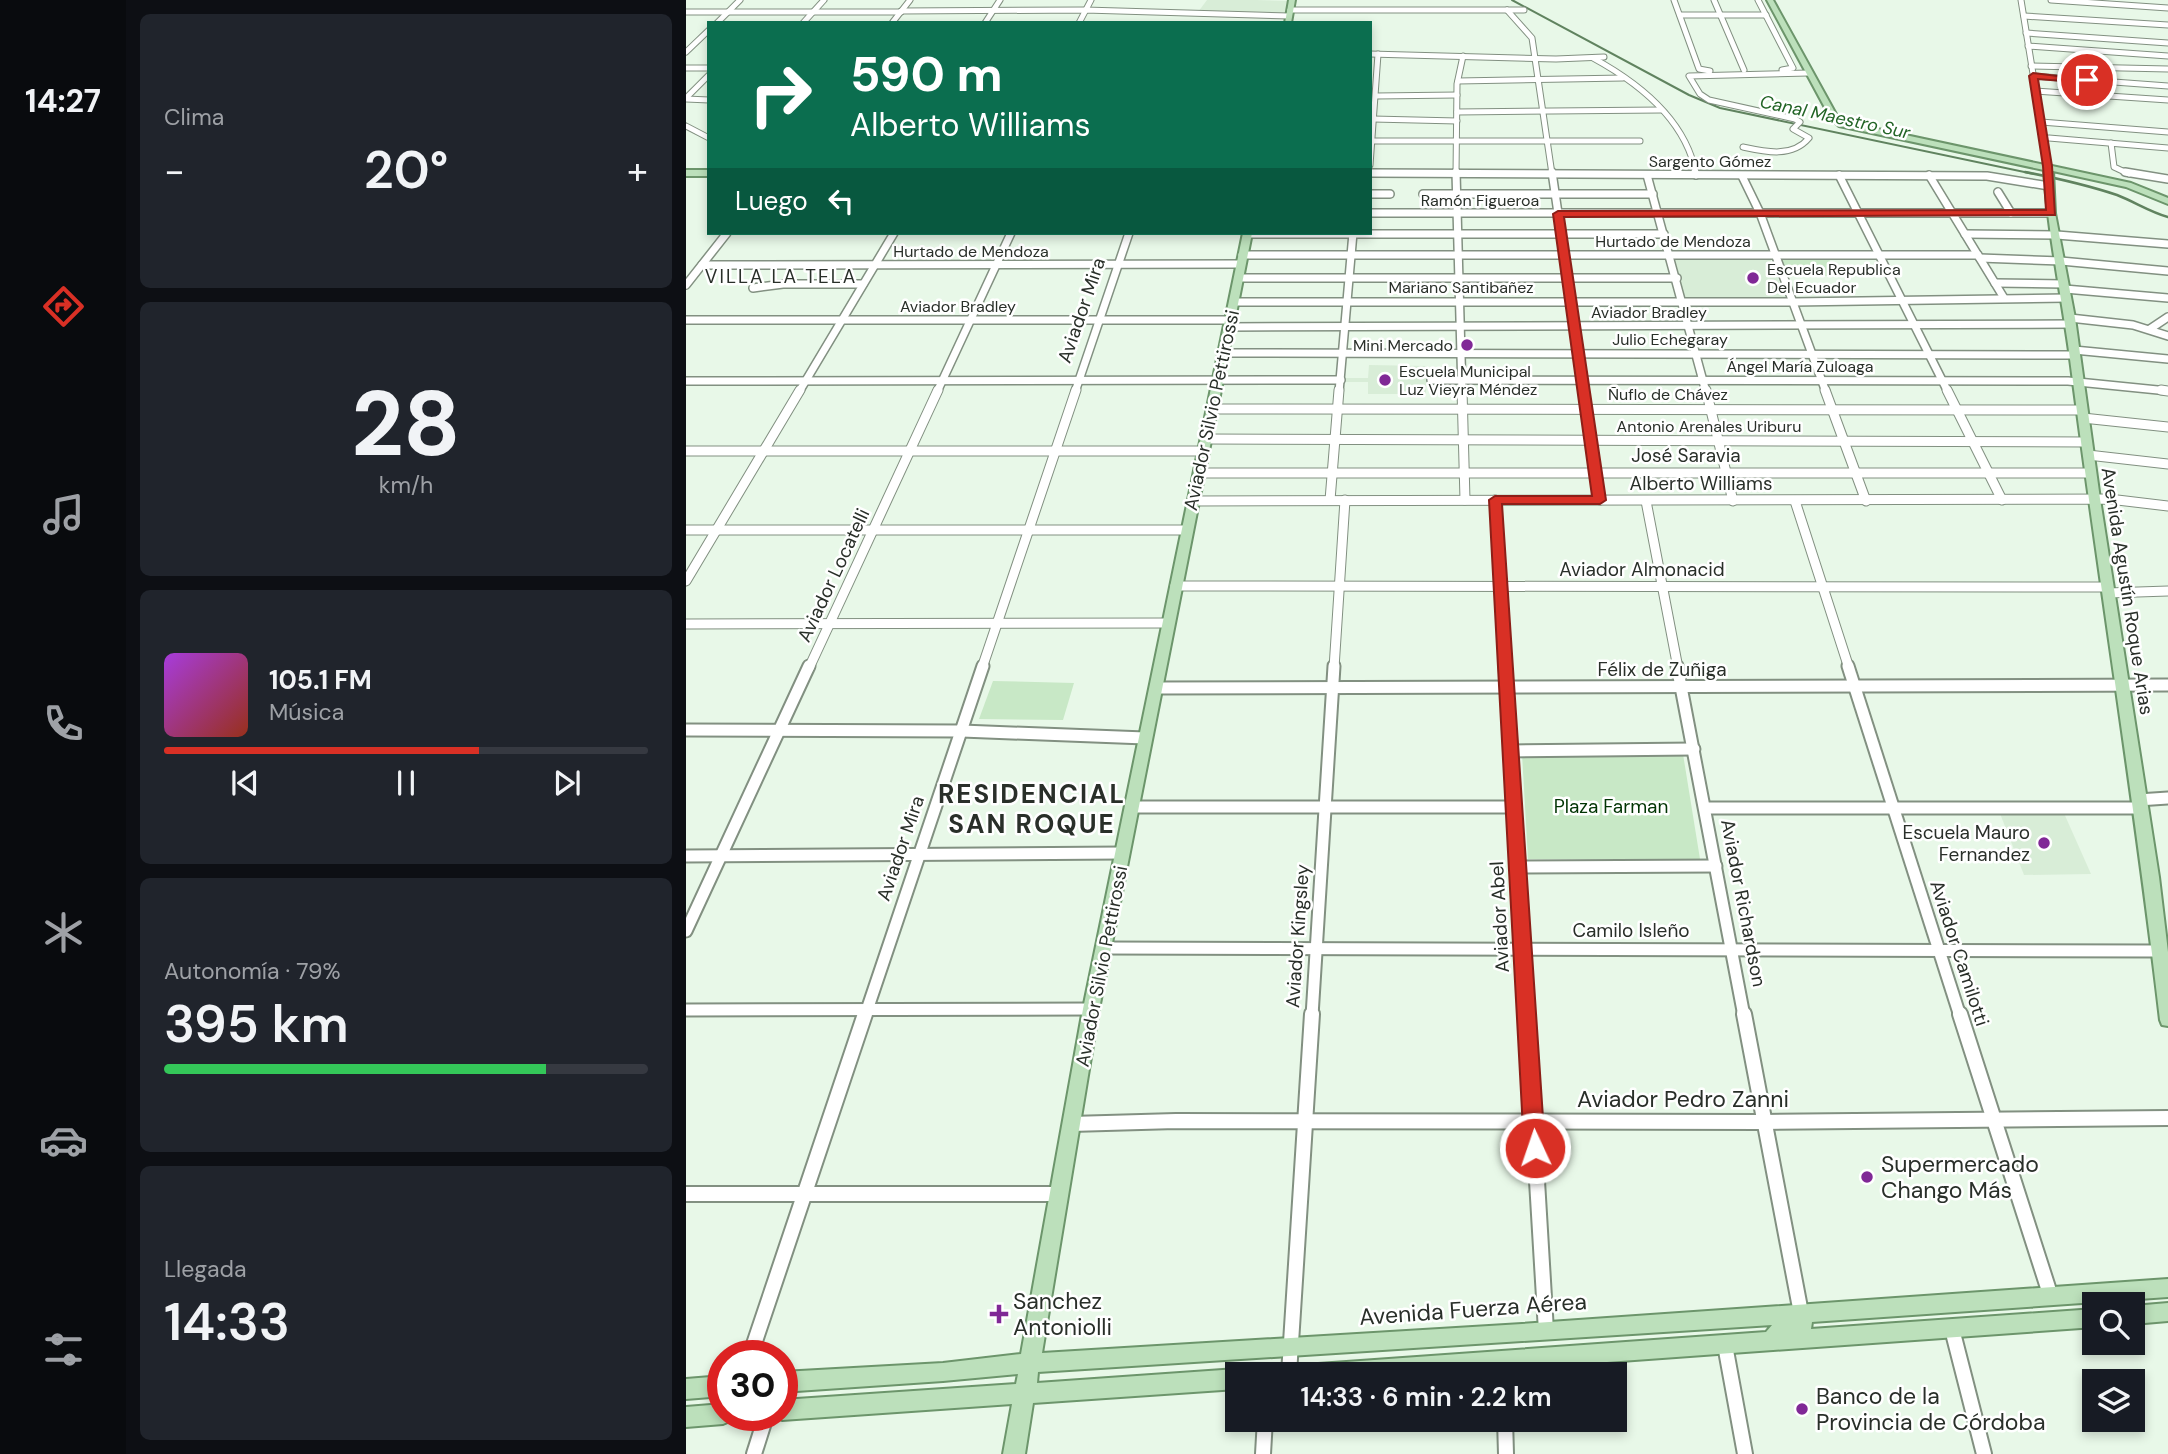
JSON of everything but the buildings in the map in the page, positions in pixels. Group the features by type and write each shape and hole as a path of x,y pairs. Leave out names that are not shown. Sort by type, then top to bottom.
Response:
{"main road":[{"path":"1289,16 1292,0"},
{"path":"1770,0 1834,117 1846,125 2049,175 2128,185 2168,200"},
{"path":"1775,0 1844,120 2049,175"},
{"path":"686,173 707,173"},
{"name":"Avenida Agustín Roque Arias","path":"2049,175 2052,213 2070,321 2138,804 2163,934 2159,951 2168,1020"},
{"name":"Aviador Silvio Pettirossi","path":"1014,1454 1027,1394 1029,1363 1091,1009 1247,235"},
{"name":"Avenida Fuerza Aérea","path":"798,1381 943,1372 1029,1363 2168,1288"},
{"path":"2145,1314 2168,1312"},
{"path":"1632,1351 1699,1338 1796,1329 1802,1326 1801,1313"},
{"path":"1543,1362 1632,1351 2082,1319"},
{"path":"798,1409 1225,1380"},
{"path":"686,1389 707,1387"},
{"path":"686,1417 707,1415"}],"street":[{"path":"719,21 740,0"},
{"path":"805,21 824,0"},
{"path":"894,21 910,0"},
{"path":"986,21 1000,0"},
{"path":"1080,21 1091,0"},
{"path":"1340,10 1341,0"},
{"path":"1380,10 1381,0"},
{"path":"1418,0 1418,10"},
{"path":"1453,0 1454,10"},
{"path":"1674,0 1699,69 1792,69 1758,0"},
{"path":"1714,0 1744,70"},
{"path":"2021,0 2049,175"},
{"path":"2052,0 2130,3 2168,8"},
{"path":"2130,3 2136,23"},
{"path":"686,12 1085,10 1289,16 1340,10 1524,9"},
{"path":"1507,10 1532,36 1600,500"},
{"path":"765,17 771,12"},
{"path":"1184,21 1186,13"},
{"path":"1680,15 1766,15"},
{"path":"2024,16 2168,25"},
{"path":"686,52 707,32"},
{"path":"2026,33 2168,43"},
{"path":"686,39 707,39"},
{"path":"2028,46 2168,56"},
{"path":"2081,50 2085,66"},
{"path":"1372,54 1604,57"},
{"path":"1372,149 1376,96 1374,77 1378,54"},
{"path":"1463,56 1457,95 1456,194 1465,500"},
{"path":"1592,58 1623,78 1661,110 1690,147 1696,175"},
{"path":"2031,66 2168,69"},
{"path":"686,68 707,68"},
{"path":"1743,147 1770,153 1797,148 1809,138 1793,129 1798,124 1796,119 1709,100 1700,94 1689,76 1808,73"},
{"path":"2033,76 2168,86"},
{"path":"686,99 707,77"},
{"path":"1458,81 1539,82 1623,78"},
{"path":"2035,91 2168,100"},
{"path":"1376,96 1457,95"},
{"path":"686,99 707,100"},
{"path":"1457,112 1661,110"},
{"path":"1373,119 1457,121"},
{"path":"2040,122 2168,132"},
{"path":"686,126 707,136"},
{"path":"686,135 707,136"},
{"path":"2049,138 2167,150"},
{"path":"1373,141 1640,141"},
{"path":"2111,143 2115,167 2129,174 2168,179"},
{"name":"Sargento Gómez","path":"1372,173 2049,175"},
{"path":"1647,175 1684,302 1733,501"},
{"path":"1839,175 2002,500"},
{"path":"1929,175 2004,298"},
{"path":"1742,176 1776,255 1866,501"},
{"path":"1998,192 2011,213"},
{"path":"1372,194 1390,194"},
{"path":"1423,194 1653,194"},
{"name":"Ramón Figueroa","path":"1372,214 2052,213"},
{"path":"1372,233 1664,234"},
{"path":"1965,234 2057,235 2168,244"},
{"path":"686,285 725,235"},
{"path":"686,581 893,235"},
{"name":"Aviador Locatelli","path":"686,932 1010,235"},
{"name":"Aviador Mira","path":"755,1340 1128,235"},
{"path":"1330,500 1353,235"},
{"name":"Hurtado de Mendoza","path":"702,265 1240,266 1352,255 1881,255 2061,261 2168,271"},
{"path":"1240,266 1350,278 1677,278"},
{"path":"753,288 783,284 863,285"},
{"path":"1995,284 2168,298"},
{"name":"Mariano Santibañez","path":"1233,302 1793,302 2004,298 2065,290"},
{"path":"2150,329 2168,317"},
{"name":"Aviador Bradley","path":"686,320 1100,320 1345,326 1573,327 1915,325 2070,321 2126,323 2168,336"},
{"name":"Julio Echegaray","path":"1223,352 2074,352 2168,359"},
{"path":"686,381 1341,380"},
{"name":"Ángel María Zuloaga","path":"1431,380 2078,382 2168,391"},
{"name":"Ñuflo de Chávez","path":"1212,409 1957,409 2082,414 2168,427"},
{"name":"Antonio Arenales Uriburu","path":"686,451 1056,451 1335,440 1845,439 2087,442"},
{"path":"2088,455 2168,464"},
{"name":"José Saravia","path":"1199,473 2090,473"},
{"name":"Alberto Williams","path":"1192,501 2094,499 2168,506"},
{"name":"Aviador Kingsley","path":"1290,1362 1345,500"},
{"name":"Aviador Abel","path":"1495,500 1546,1331"},
{"name":"Aviador Richardson","path":"1646,501 1801,1313"},
{"name":"Aviador Camilotti","path":"1795,501 2051,1297"},
{"path":"686,530 1186,530"},
{"name":"Aviador Almonacid","path":"1175,586 1823,586 2168,591"},
{"path":"686,624 1169,623"},
{"name":"Félix de Zuñiga","path":"1156,688 2168,685"},
{"path":"686,730 962,731 1145,738"},
{"path":"1510,751 1694,749"},
{"path":"1705,807 1894,808 2138,804 2168,798"},
{"path":"1131,807 1513,807"},
{"path":"686,856 1122,853"},
{"path":"1517,867 1716,866"},
{"name":"Camilo Isleño","path":"1104,948 2159,951"},
{"path":"686,1010 1091,1009"},
{"name":"Aviador Pedro Zanni","path":"1071,1125 1307,1120 1763,1122 2168,1118"},
{"path":"686,1194 1059,1194"},
{"path":"1952,1329 1984,1454"},
{"path":"1725,1345 1745,1454"},
{"path":"754,1454 761,1431"},
{"path":"1263,1454 1264,1432"},
{"path":"1505,1432 1506,1454"}],"shaded area":[{"path":"1207,0 1288,1 1285,15 1198,12"},
{"path":"1674,256 1769,256 1786,299 1685,299"},
{"name":"Escuela Municipal Luz Vieyra Méndez","path":"1369,365 1427,366 1426,394 1368,394 1368,382 1344,382 1344,378 1368,378"},
{"name":"Escuela Mauro Fernandez","path":"1999,811 2063,811 2091,874 2024,875"}],"green space":[{"path":"1781,257 1828,257 1837,276 1788,276"},
{"path":"993,681 1074,683 1063,720 979,719"},
{"name":"Plaza Farman","path":"1522,754 1683,754 1700,859 1528,859"}],"waterway":[{"name":"Canal Maestro Sur","path":"1512,0 1689,95 1720,108 2034,174"},
{"name":"Canal Maestro Sur","path":"2025,172 2106,191 2168,217"}],"place":[{"name":"Escuela Republica Del Ecuador","path":"1753,278"},
{"name":"Mini Mercado","path":"1467,345"},
{"name":"Escuela Municipal Luz Vieyra Méndez","path":"1385,380"},
{"name":"Escuela Mauro Fernandez","path":"2044,843"},
{"name":"Supermercado Chango Más","path":"1867,1177"},
{"name":"Sanchez Antoniolli","path":"999,1314"},
{"name":"Banco de la Provincia de Córdoba","path":"1802,1409"}],"district":[{"name":"VILLA LA TELA","path":"781,276"},
{"name":"RESIDENCIAL SAN ROQUE","path":"1032,809"}],"route":[{"path":"1535,1148 1495,500 1600,500 1558,214 2052,213 2048,166 2033,76 2087,80"}]}
